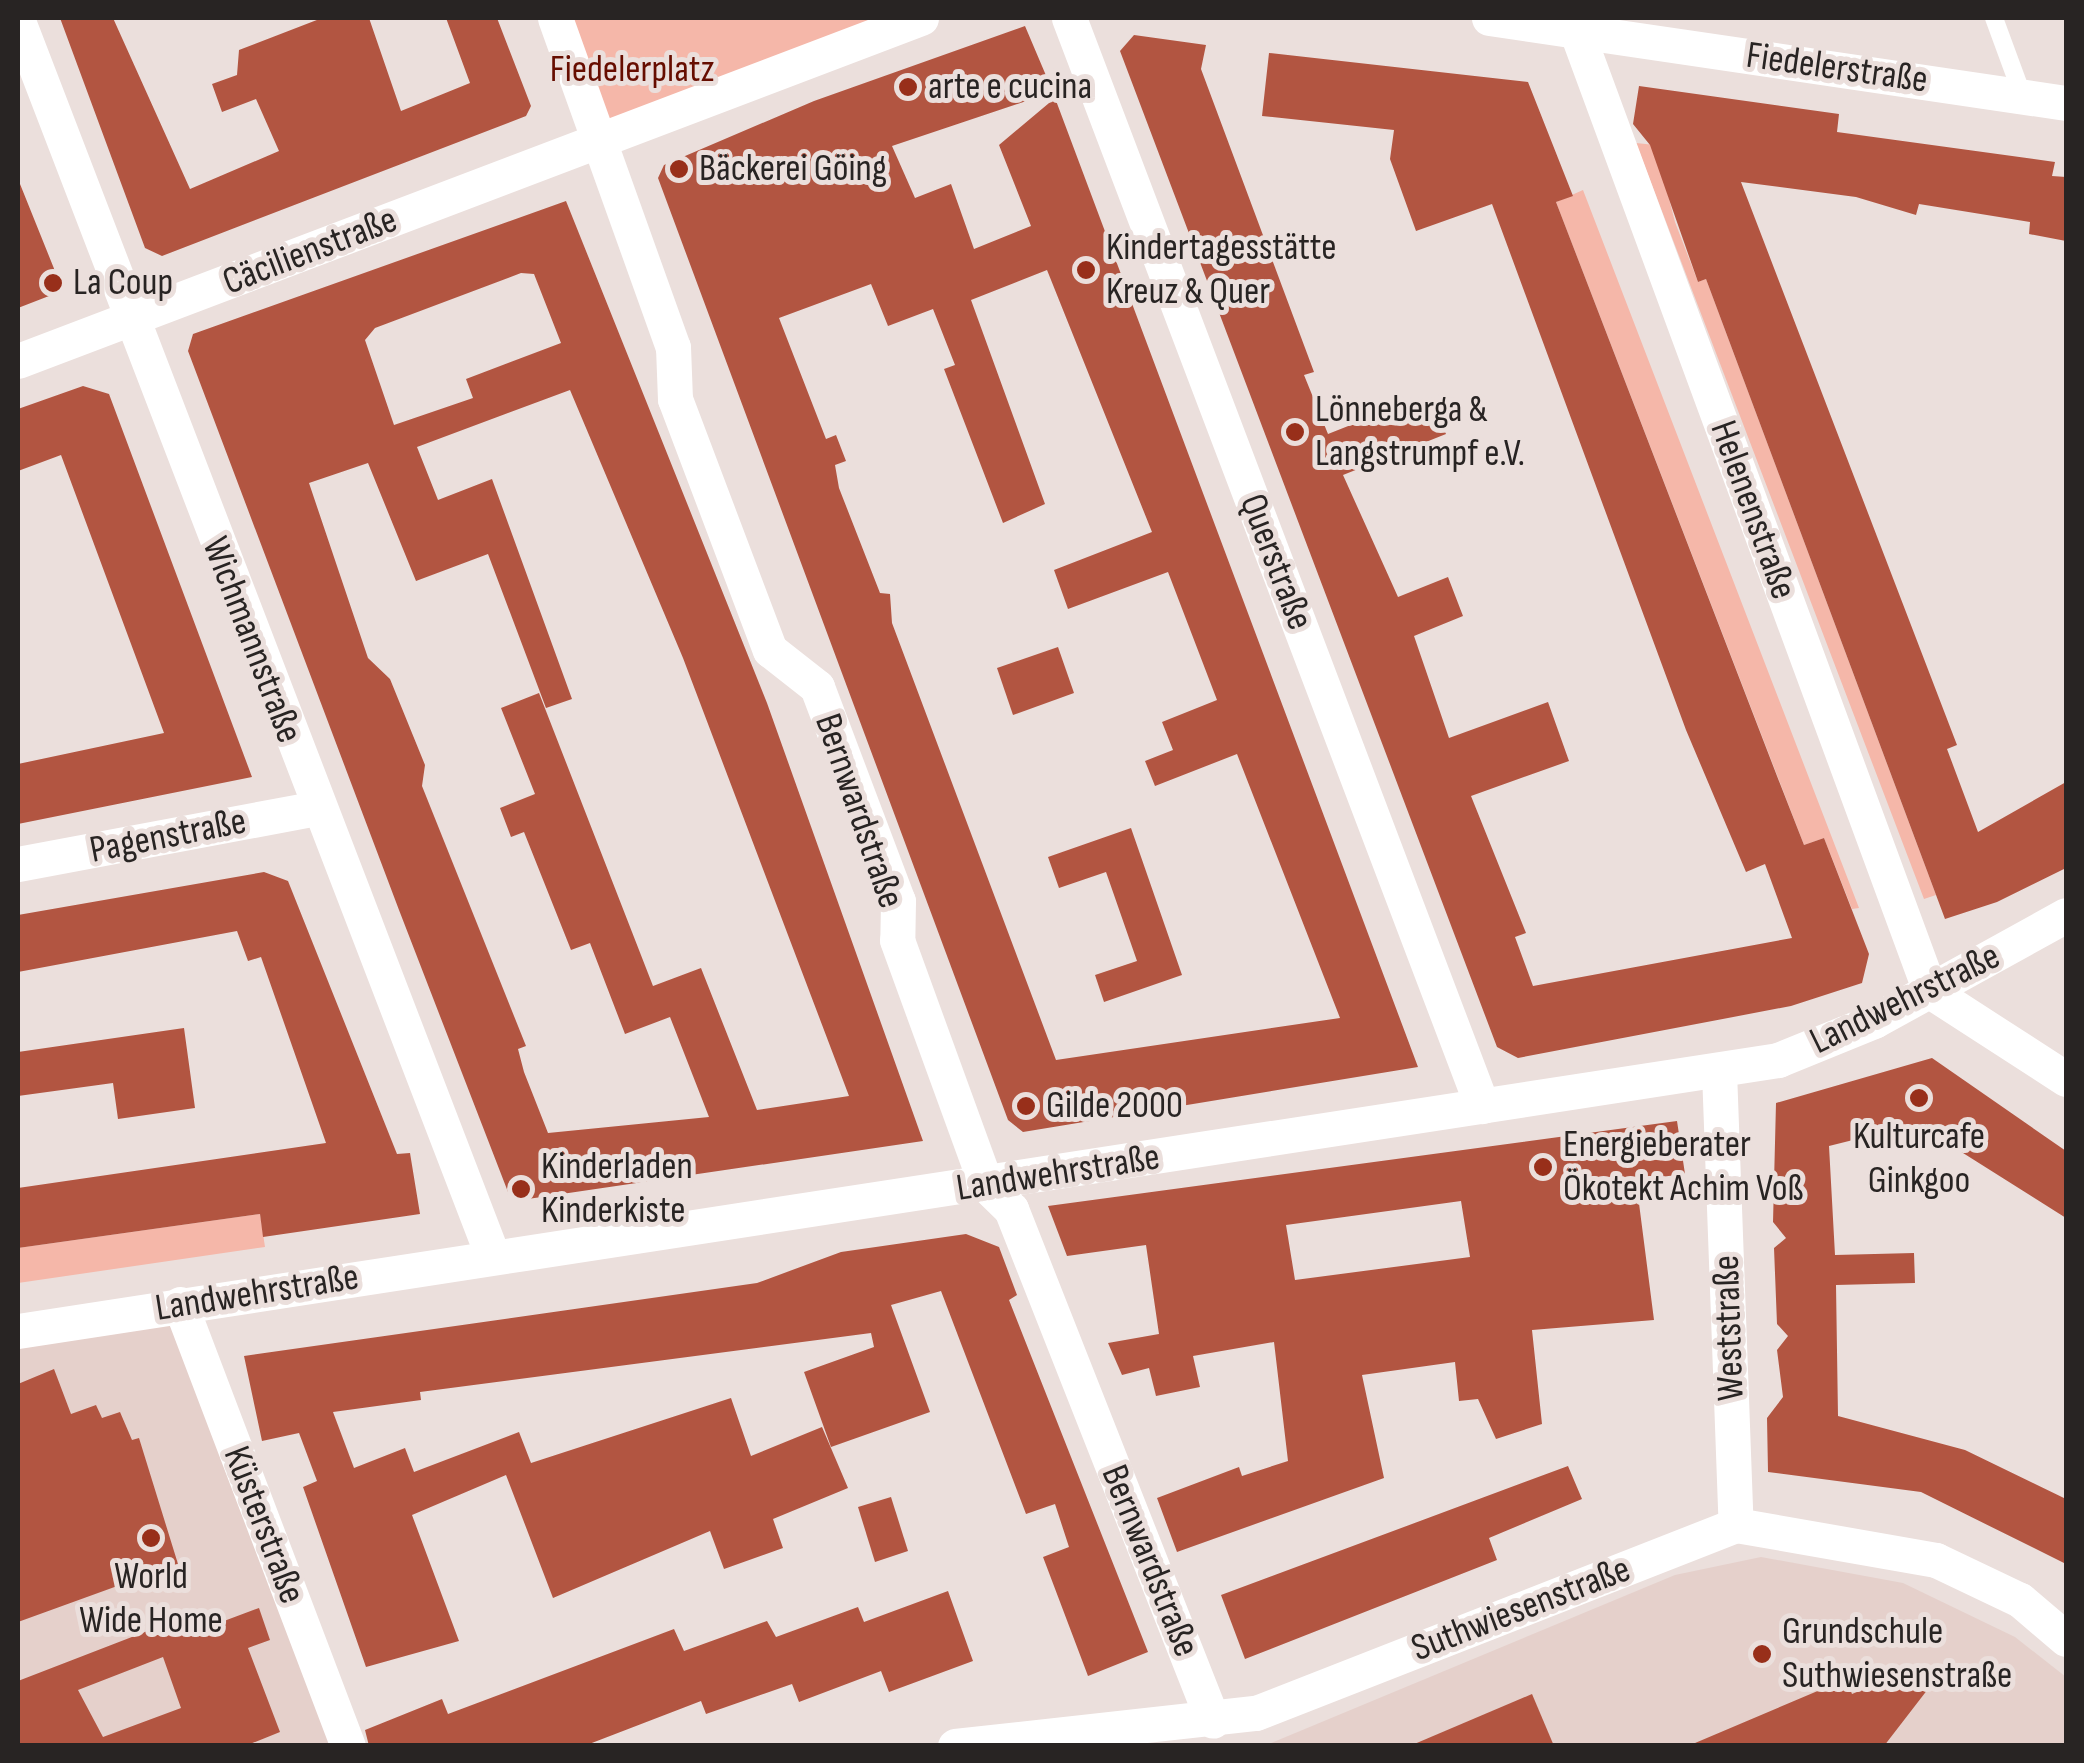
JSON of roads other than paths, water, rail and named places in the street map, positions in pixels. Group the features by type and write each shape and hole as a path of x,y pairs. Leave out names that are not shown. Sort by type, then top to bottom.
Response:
{"street":[{"name":"Bernwardstraße","path":"555,18 674,347 675,399 770,650 817,688 898,901 897,940 986,1185 1011,1210 1213,1721"},
{"path":"601,140 921,18"},
{"name":"Querstraße","path":"1070,18 1482,1106"},
{"name":"Fiedelerstraße","path":"1489,18 2066,103"},
{"name":"Wichmannstraße","path":"18,21 126,321 492,1256"},
{"name":"Helenenstraße","path":"1576,30 1930,991"},
{"name":"Cäcilienstraße","path":"18,360 601,140"},
{"name":"Pagenstraße","path":"18,864 318,808"},
{"name":"Landwehrstraße","path":"18,1330 986,1185 1778,1060 1930,991 2066,915"},
{"path":"1930,991 2066,1078"},
{"name":"Weststraße","path":"1719,1071 1736,1525"},
{"name":"Küsterstraße","path":"180,1304 348,1746"},
{"path":"1736,1525 1936,1560 2020,1600 2066,1639"},
{"name":"Suthwiesenstraße","path":"955,1746 1213,1721 1256,1713 1736,1525"}],"lane":[{"path":"1994,18 2022,94"}],"place":[{"name":"arte e cucina","path":"908,87"},
{"name":"Bäckerei Göing","path":"679,169"},
{"name":"Kindertagesstätte Kreuz & Quer","path":"1086,270"},
{"name":"La Coup","path":"53,283"},
{"name":"Lönneberga & Langstrumpf e.V.","path":"1295,432"},
{"name":"Kulturcafe Ginkgoo","path":"1919,1098"},
{"name":"Gilde 2000","path":"1026,1106"},
{"name":"Energieberater Ökotekt Achim Voß","path":"1543,1167"},
{"name":"Kinderladen Kinderkiste","path":"521,1189"},
{"name":"World Wide Home","path":"151,1538"},
{"name":"Grundschule Suthwiesenstraße","path":"1762,1654"}],"park label":[{"name":"Fiedelerplatz","path":"632,70"}]}
